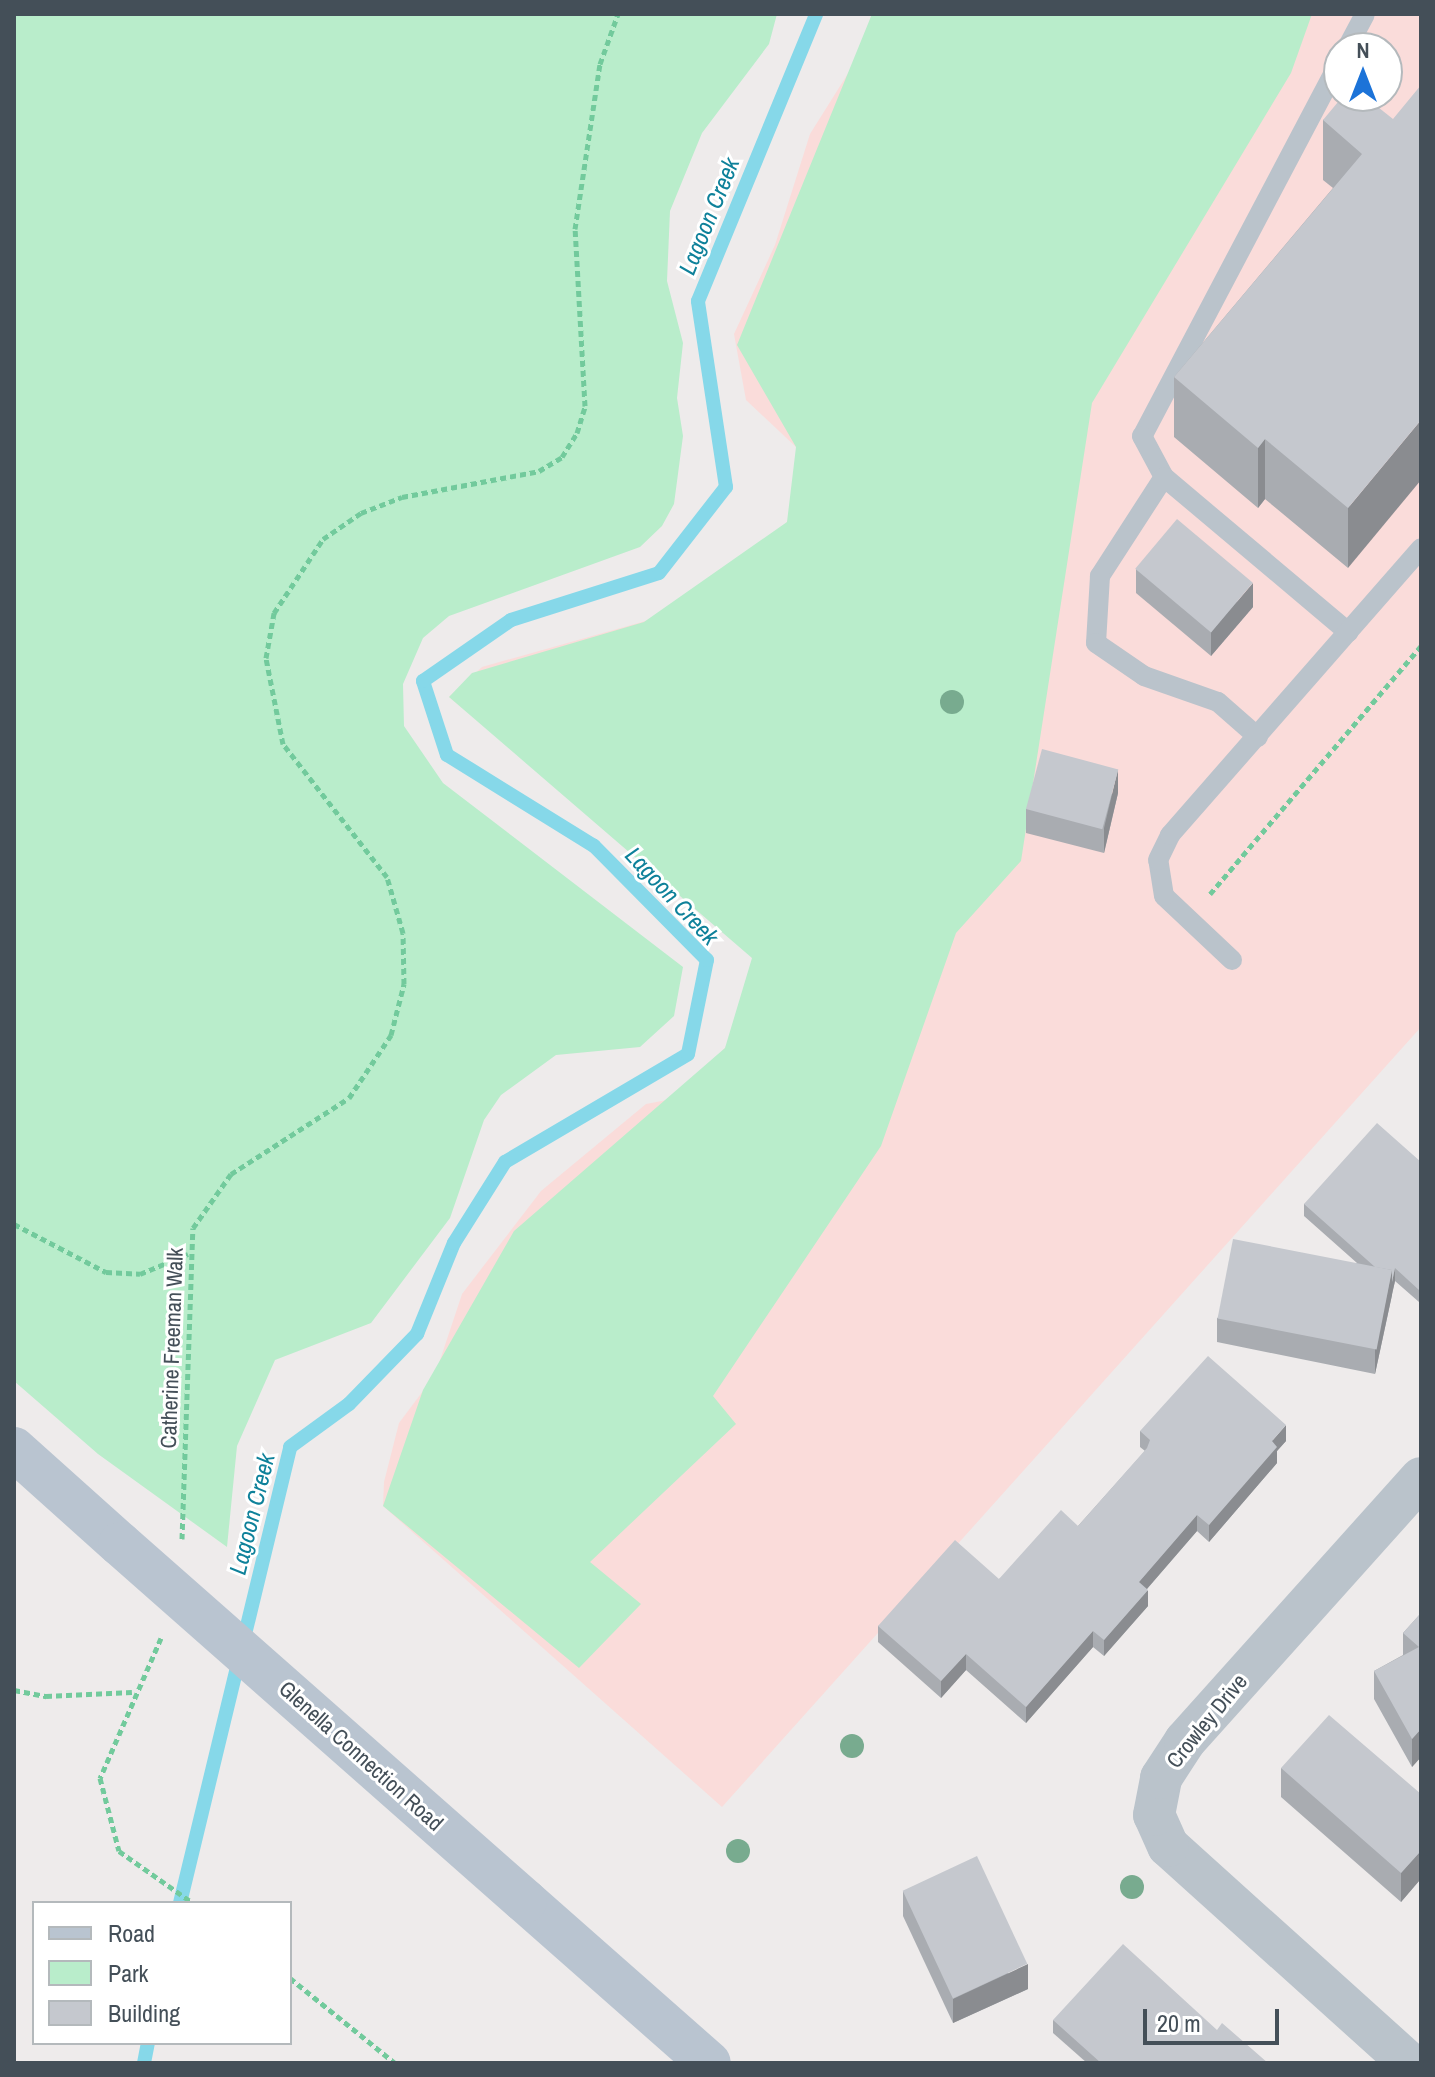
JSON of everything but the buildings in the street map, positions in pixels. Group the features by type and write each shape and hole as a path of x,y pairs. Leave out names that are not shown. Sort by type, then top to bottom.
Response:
{"main road":[{"name":"Glenella Connection Road","path":"14,1449 709,2063"}],"street":[{"name":"Crowley Drive","path":"1409,2063 1168,1846 1154,1815 1161,1778 1185,1741 1421,1478"}],"lane":[{"path":"1355,32 1365,14"},
{"path":"1323,93 1142,436 1164,477 1348,632"},
{"path":"1164,477 1100,576 1096,643 1144,676 1218,702 1258,737"},
{"path":"1232,960 1164,896 1158,860 1170,835 1421,548"}],"path":[{"name":"Catherine Freeman Walk","path":"180,1553 188,1254 193,1228 231,1174 349,1098 391,1035 404,984 403,933 387,877 283,744 266,658 274,613 323,539 361,513 402,497 539,471 562,457 577,433 585,406 575,229 600,64 618,14"},
{"path":"1201,904 1421,646"},
{"path":"14,1224 106,1272 140,1274 188,1254"},
{"path":"165,1625 133,1692 100,1778 108,1827 140,1872 190,1901"},
{"path":"14,1690 46,1696 133,1692"},
{"path":"292,1980 395,2063"}],"shaded area":[{"path":"872,14 1421,14 1421,1027 722,1807 383,1506 384,1482 399,1423 435,1375 462,1294 541,1191 646,1104 672,1099 725,1048 757,971 747,946 667,882 554,769 519,755 449,697 482,667 656,618 772,547 795,508 803,468 796,447 746,400 734,334 775,245 810,134 852,67"}],"green space":[{"path":"14,14 777,14 769,44 702,133 670,211 667,281 683,343 677,398 683,436 674,504 662,526 640,547 449,616 423,638 403,684 404,726 443,783 683,967 674,1016 640,1047 556,1055 501,1095 484,1120 450,1218 371,1323 275,1360 237,1446 227,1547 98,1454 14,1381"},
{"path":"872,14 1312,14 1291,73 1092,403 1021,861 956,933 881,1146 713,1396 736,1424 590,1562 641,1604 579,1668 383,1506 423,1390 514,1231 725,1048 752,958 449,697 472,673 644,622 787,522 796,447 737,345"}],"waterway":[{"name":"Lagoon Creek","path":"180,1901 290,1447 349,1404 417,1334 454,1243 505,1162 688,1054 707,960 594,846 447,755 423,681 511,620 659,573 726,487 698,301 816,14"},
{"name":"Lagoon Creek","path":"144,2063 148,2045"}]}
